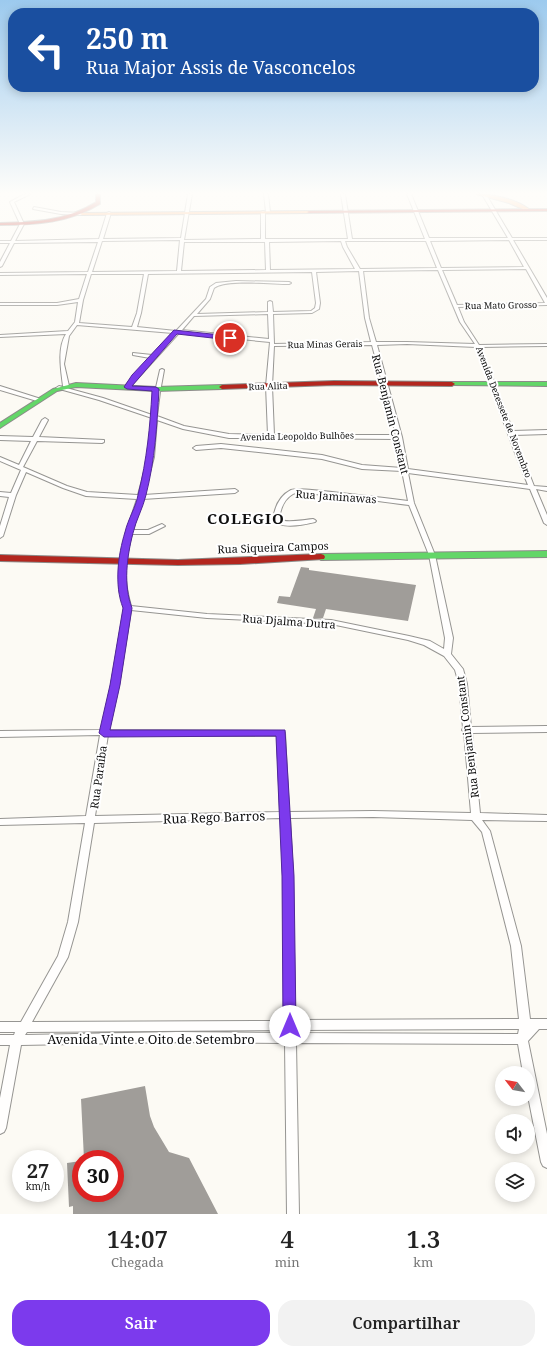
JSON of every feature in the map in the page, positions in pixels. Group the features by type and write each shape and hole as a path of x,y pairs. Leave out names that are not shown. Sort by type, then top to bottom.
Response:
{"street":[{"path":"0,266 7,251"},
{"path":"62,387 62,353 69,332 76,324 81,300 97,251"},
{"path":"179,272 180,251"},
{"path":"266,251 268,270"},
{"name":"Rua Benjamin Constant","path":"347,251 354,258 359,270 373,344 399,437 411,503 432,555 449,638 447,654 459,669 463,684 466,730 476,818 486,831 516,946 530,1024"},
{"name":"Avenida Dezessete de Novembro","path":"433,251 462,322 478,346 512,433 518,453 534,488 547,523"},
{"path":"517,251 547,303"},
{"path":"0,274 527,268"},
{"path":"192,315 305,313 315,311 318,308 318,303 314,270"},
{"path":"134,329 146,272"},
{"path":"127,387 152,357 208,298 213,286 220,283 289,283"},
{"path":"0,304 57,304 81,300"},
{"path":"270,302 269,314 271,343 269,386 271,438"},
{"name":"Rua Mato Grosso","path":"455,306 547,303"},
{"name":"Rua Minas Gerais","path":"76,324 177,331 271,343 407,343 478,346 547,345"},
{"path":"0,336 69,332"},
{"path":"135,354 152,357"},
{"name":"Rua Paraíba","path":"0,1128 16,1041 63,957 74,922 104,733 115,685 128,608 123,596 124,560 129,532 142,497 151,459 156,389 162,370"},
{"name":"Rua Alita","path":"0,426 39,400 62,387 87,385 156,389 385,383 547,384"},
{"name":"Avenida Leopoldo Bulhões","path":"62,387 183,427 213,434 271,438 354,436 399,437"},
{"path":"0,388 39,400"},
{"path":"0,536 22,469 46,420"},
{"path":"512,433 547,432"},
{"path":"0,438 102,441"},
{"path":"196,448 221,446 322,458 362,467 406,471 547,489"},
{"path":"0,459 79,492 142,497 235,491"},
{"name":"Rua Jaminawas","path":"313,522 282,523 276,521 282,501 294,491 338,494 411,503"},
{"path":"0,494 13,495"},
{"path":"129,532 149,532 162,526"},
{"name":"Rua Siqueira Campos","path":"0,558 54,557 157,562 225,562 432,555 547,554"},
{"name":"Rua Djalma Dutra","path":"128,608 207,616 331,622 410,638 433,646 447,654"},
{"path":"466,730 547,728"},
{"path":"0,734 281,733 288,876 293,1214"},
{"name":"Rua Rego Barros","path":"0,822 380,814 476,818 547,818"},
{"path":"530,1024 522,1039 547,1162"},
{"name":"Avenida Vinte e Oito de Setembro","path":"0,1027 547,1024"},
{"path":"177,1037 179,1025"},
{"name":"Avenida Vinte e Oito de Setembro","path":"0,1040 16,1041 177,1037 290,1039 522,1039"}],"building":[{"path":"301,567 309,568 309,570 416,585 408,621 326,609 323,618 313,618 316,609 277,603 279,596 290,597"},
{"path":"145,1086 150,1116 154,1127 169,1152 189,1158 218,1214 73,1214 73,1206 69,1207 67,1163 72,1162 72,1202 124,1202 124,1150 84,1150 81,1099"}],"traffic: fast":[{"path":"452,384 547,384"},
{"path":"0,426 55,390 76,385 156,389 222,387"},
{"path":"321,557 547,554"}],"traffic: jam":[{"path":"222,387 334,383 452,384"},
{"path":"0,558 178,562 321,557"}],"district":[{"name":"COLEGIO","path":"246,518"}],"route":[{"path":"230,338 178,331 152,357 127,387 156,389 153,442 151,459 142,497 132,521 124,560 122,584 123,596 128,608 120,648 115,685 104,733 281,733 288,876 290,1026"}]}
